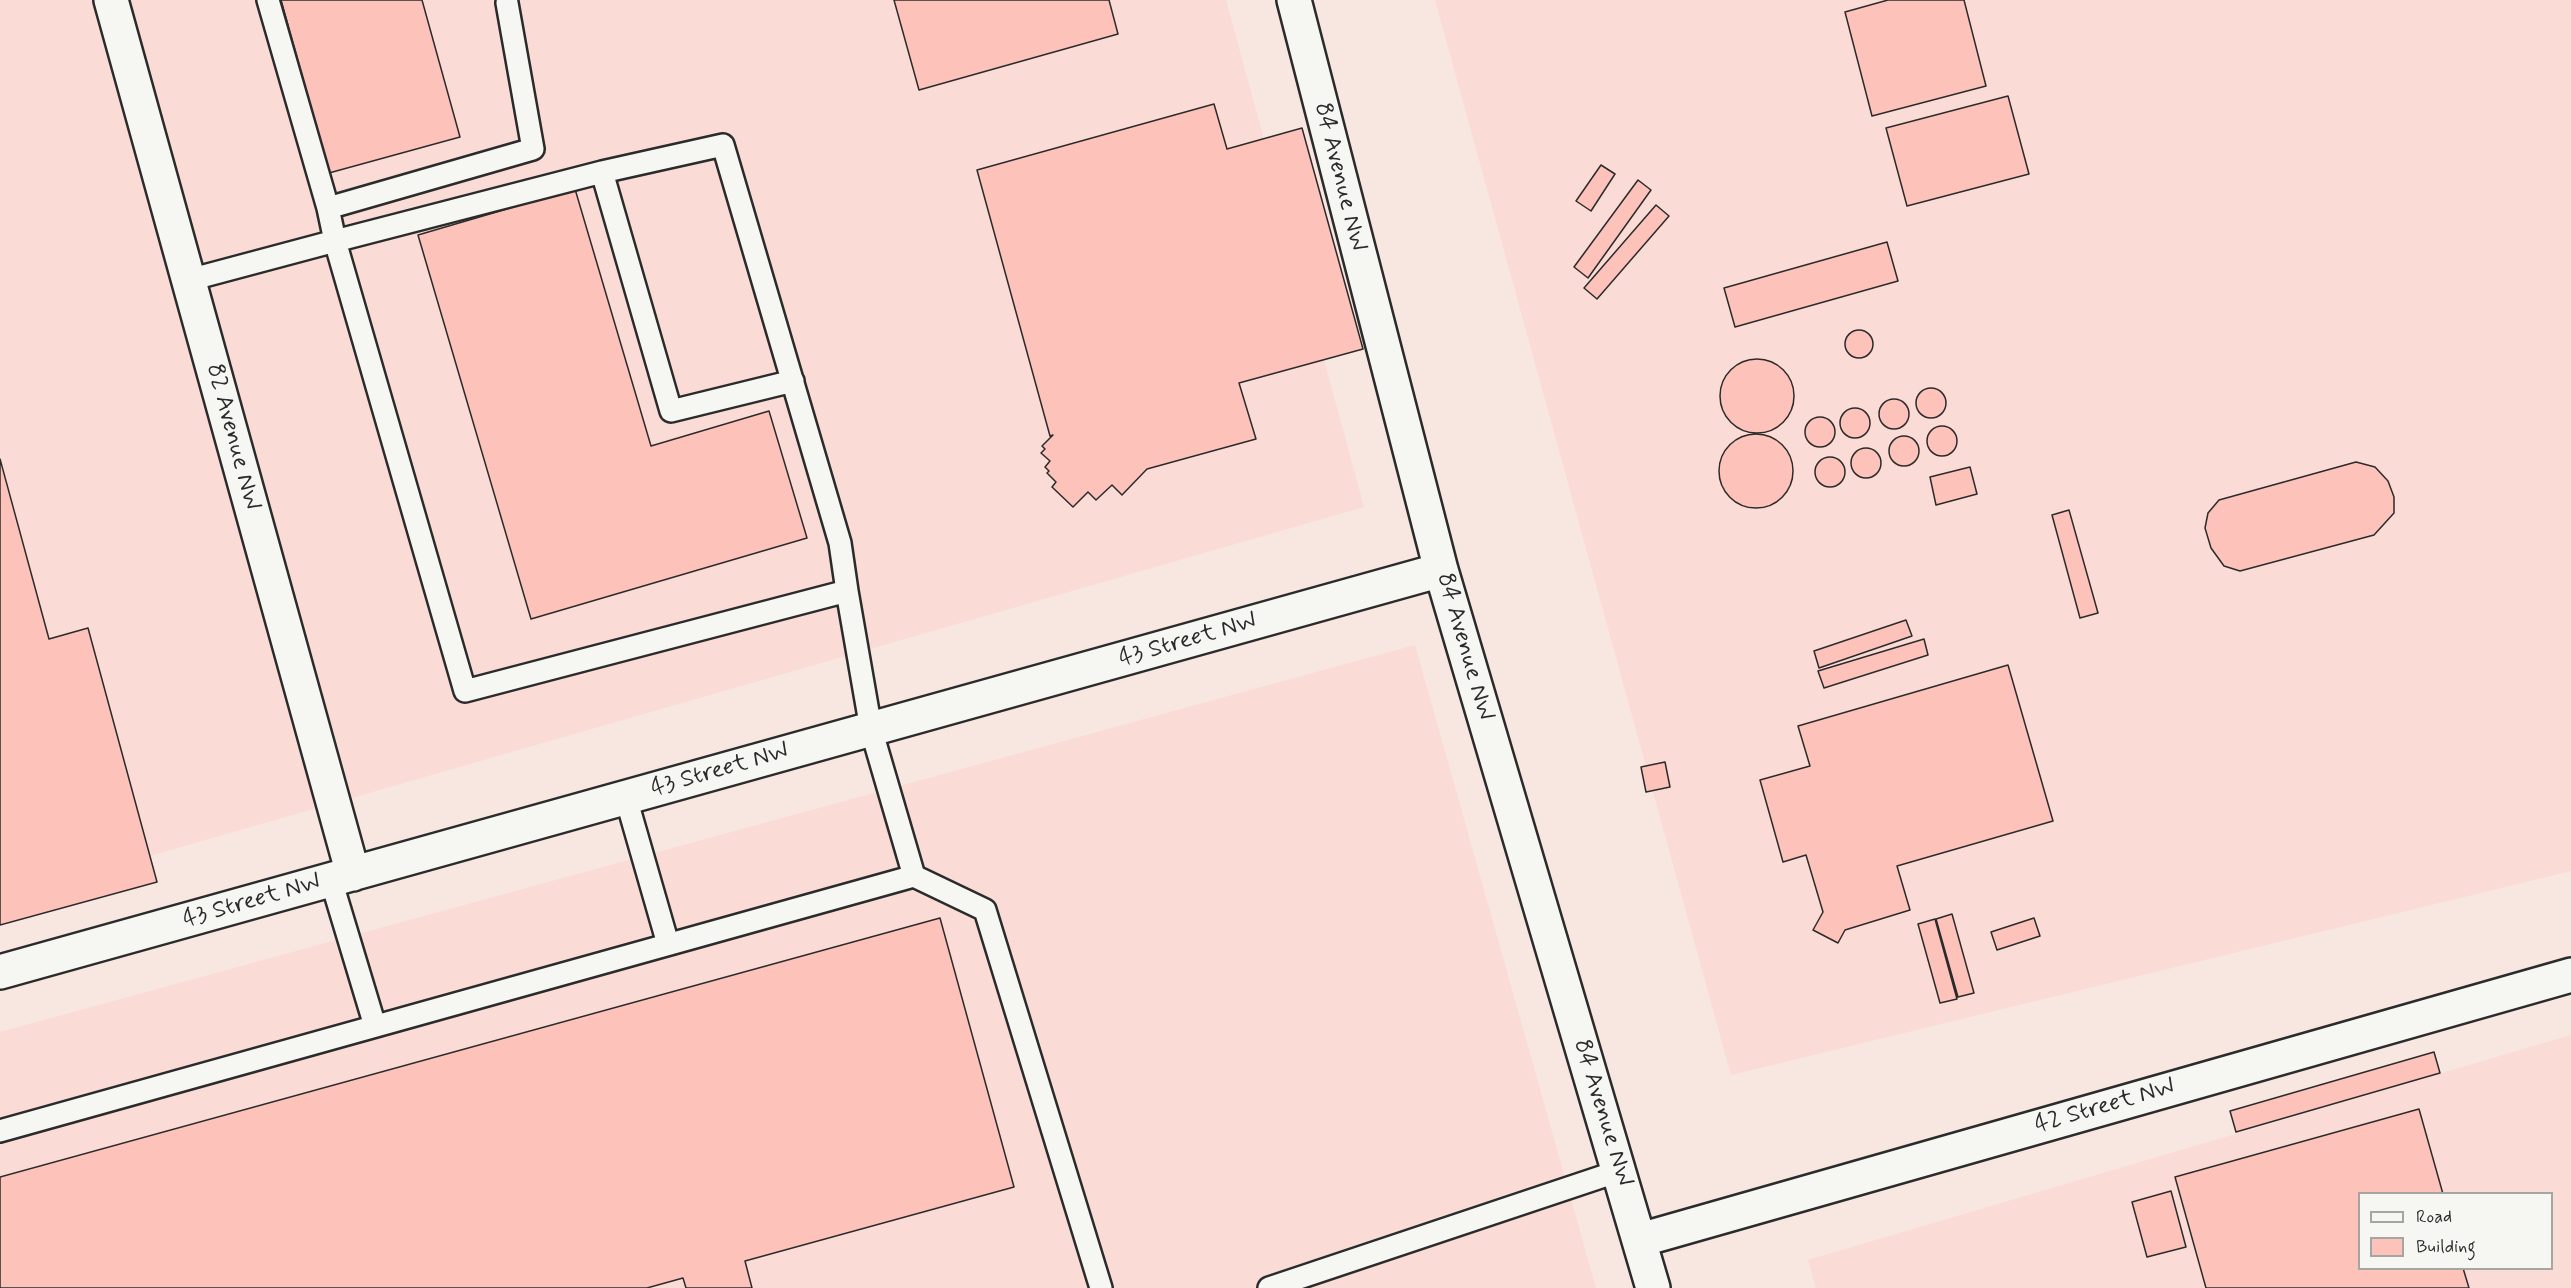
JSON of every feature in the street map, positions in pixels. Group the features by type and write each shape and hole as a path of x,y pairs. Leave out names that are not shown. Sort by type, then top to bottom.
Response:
{"street":[{"name":"82 Avenue NW","path":"111,0 189,280 342,877"},
{"name":"84 Avenue NW","path":"1294,0 1441,570 1653,1288"},
{"name":"43 Street NW","path":"0,972 1441,570"},
{"name":"42 Street NW","path":"1640,1240 2571,975"}],"lane":[{"path":"268,0 465,691 847,591"},
{"path":"328,208 533,149 507,3"},
{"path":"189,280 602,172 723,145 840,543 871,729 914,876"},
{"path":"602,172 671,411 793,381"},
{"path":"626,798 668,944"},
{"path":"0,1131 914,876 985,910 1101,1288"},
{"path":"342,877 375,1026"},
{"path":"1269,1288 1619,1171"}],"shaded area":[{"path":"0,0 1226,0 1364,507 0,899"},
{"path":"1435,0 2571,0 2571,871 1731,1075"},
{"path":"1415,645 1596,1288 0,1288 0,1032"},
{"path":"2571,1035 2571,1288 1816,1288 1808,1260"}],"building":[{"path":"281,0 422,0 460,137 329,173"},
{"path":"894,0 1109,0 1118,34 919,90"},
{"path":"1888,0 1964,0 1986,86 1872,116 1845,12"},
{"path":"2008,96 2029,174 1907,206 1886,128"},
{"path":"1214,104 1227,149 1302,128 1363,349 1239,383 1256,439 1147,469 1122,495 1112,485 1096,500 1088,492 1073,507 1052,487 1056,482 1047,473 1049,471 1045,467 1050,461 1041,453 1045,449 1042,446 1053,435 1050,436 977,170"},
{"path":"1601,165 1615,174 1591,211 1576,201"},
{"path":"1638,180 1651,190 1588,278 1574,267"},
{"path":"575,189 651,446 769,411 807,538 531,619 418,235"},
{"path":"1656,205 1669,216 1597,299 1584,288"},
{"path":"1887,242 1898,281 1735,327 1724,288"},
{"path":"1859,330 1869,334 1873,344 1869,354 1859,358 1849,354 1845,344 1849,334"},
{"path":"1757,359 1771,362 1783,370 1791,382 1794,396 1791,410 1783,422 1771,430 1757,433 1743,430 1731,422 1723,410 1720,396 1723,382 1731,370 1743,362"},
{"path":"1931,388 1942,392 1946,403 1942,414 1931,418 1920,414 1916,403 1920,392"},
{"path":"1894,399 1905,403 1909,414 1905,425 1894,429 1883,425 1879,414 1883,403"},
{"path":"1855,408 1866,412 1870,423 1866,434 1855,438 1844,434 1840,423 1844,412"},
{"path":"1820,417 1831,421 1835,432 1831,443 1820,447 1809,443 1805,432 1809,421"},
{"path":"1942,426 1953,430 1957,441 1953,452 1942,456 1931,452 1927,441 1931,430"},
{"path":"1756,434 1777,440 1787,450 1793,471 1787,492 1777,502 1756,508 1735,502 1725,492 1719,471 1725,450 1735,440"},
{"path":"1904,436 1915,440 1919,451 1915,462 1904,466 1893,462 1889,451 1893,440"},
{"path":"1866,448 1877,452 1881,463 1877,474 1866,478 1855,474 1851,463 1855,452"},
{"path":"1830,457 1841,461 1845,472 1841,483 1830,487 1819,483 1815,472 1819,461"},
{"path":"0,459 49,639 88,628 157,882 0,925"},
{"path":"2356,462 2375,467 2388,481 2394,497 2394,513 2374,535 2240,571 2224,566 2211,548 2205,528 2208,513 2219,500"},
{"path":"1970,467 1977,494 1936,505 1930,477"},
{"path":"2069,510 2098,613 2080,618 2052,515"},
{"path":"1906,620 1912,636 1819,668 1814,651"},
{"path":"1924,639 1928,655 1824,688 1818,671"},
{"path":"2008,665 2053,821 1897,866 1910,910 1845,930 1838,943 1813,930 1823,912 1806,855 1783,862 1760,780 1810,766 1798,726"},
{"path":"1665,762 1670,787 1646,792 1641,767"},
{"path":"1952,914 1974,993 1958,997 1936,919"},
{"path":"940,918 1014,1187 745,1261 752,1288 686,1288 683,1278 647,1288 0,1288 0,1177"},
{"path":"2034,918 2040,936 1997,950 1991,932"},
{"path":"1935,919 1957,999 1940,1003 1918,924"},
{"path":"2434,1052 2440,1073 2236,1132 2230,1111"},
{"path":"2419,1109 2442,1192 2358,1192 2358,1270 2464,1270 2469,1288 2206,1288 2175,1177"},
{"path":"2171,1191 2186,1247 2147,1257 2132,1202"}]}
